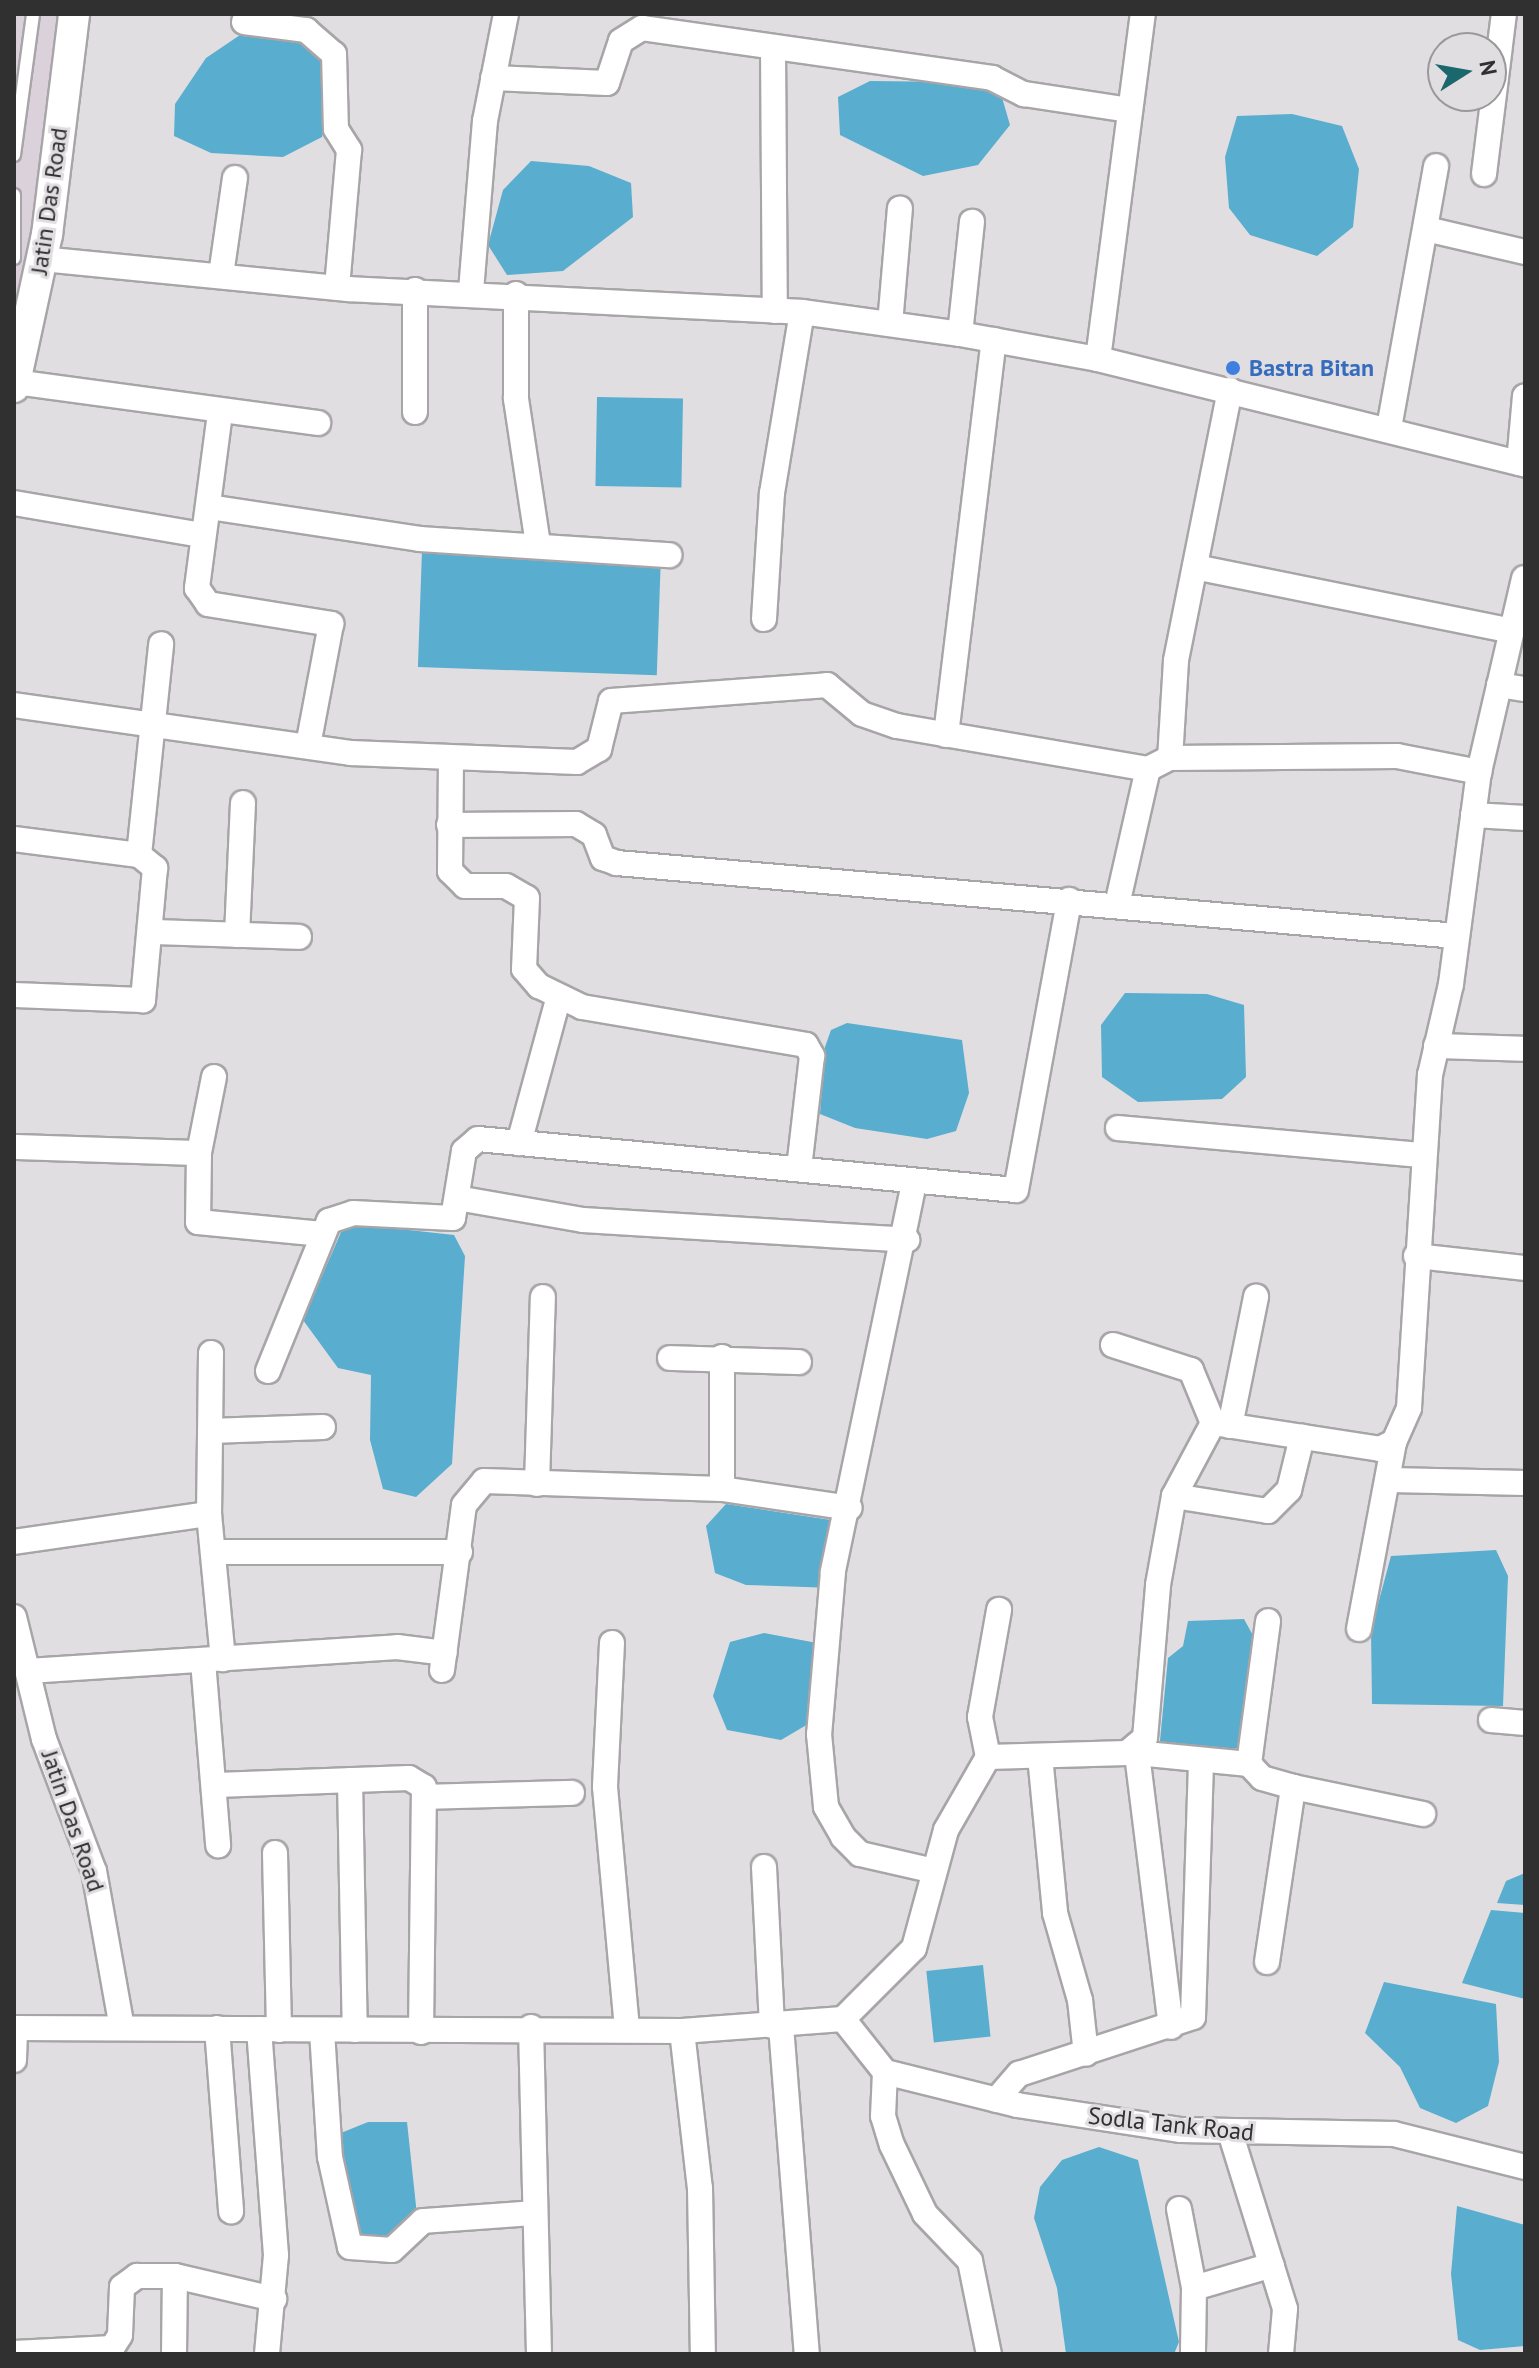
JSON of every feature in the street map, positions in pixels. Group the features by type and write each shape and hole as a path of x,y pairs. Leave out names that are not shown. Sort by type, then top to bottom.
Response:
{"street":[{"name":"Jatin Das Road","path":"14,384 28,259 74,14"},
{"path":"471,291 493,78 506,14"},
{"path":"1098,359 1143,14"},
{"path":"1484,174 1511,20"},
{"path":"244,22 306,30 334,54 336,129 349,150 337,287"},
{"path":"493,78 607,83 626,23 992,78 1024,94 1130,110"},
{"path":"773,47 775,311"},
{"path":"1389,428 1436,166"},
{"path":"221,275 235,178"},
{"path":"890,324 900,208"},
{"path":"960,334 972,222"},
{"path":"1426,229 1525,252"},
{"path":"28,259 337,287 471,291 802,312 890,324 1098,359 1389,428 1522,464 1525,396"},
{"path":"415,290 415,412"},
{"path":"516,294 516,399 538,545"},
{"path":"764,619 772,493 802,312"},
{"path":"946,735 994,340"},
{"path":"14,384 220,413 318,423"},
{"path":"1170,758 1176,661 1230,390"},
{"path":"220,413 197,588 208,604 331,624 308,746"},
{"path":"14,503 202,535"},
{"path":"209,507 420,539 669,555"},
{"path":"1195,567 1517,625"},
{"path":"1359,1629 1391,1480 1394,1442 1409,1408 1423,1155 1436,1046 1457,936 1479,772 1499,685 1517,625 1524,578"},
{"path":"139,855 156,722 161,644"},
{"path":"14,705 156,722 308,746 451,758 577,762 599,749 611,701 767,686 827,685 876,721 1148,769 1170,758 1397,756 1479,772"},
{"path":"1499,685 1525,689"},
{"path":"451,758 449,825 454,882 519,889 527,898 524,969 558,999 806,1045 812,1056 799,1169"},
{"path":"1117,905 1148,769"},
{"path":"237,935 243,803"},
{"path":"1473,815 1525,818"},
{"path":"449,825 576,824 594,835 603,858 617,863 1457,936"},
{"path":"14,839 139,855 155,868 152,932 143,1000 14,995"},
{"path":"268,1371 322,1234 336,1216 353,1213 441,1222 453,1218 470,1142 519,1143 1002,1191 1022,1182 1069,900"},
{"path":"152,932 299,937"},
{"path":"519,1143 558,999"},
{"path":"1436,1046 1525,1049"},
{"path":"214,1077 199,1153 198,1222 322,1234"},
{"path":"1118,1128 1423,1155"},
{"path":"14,1147 199,1153"},
{"path":"914,1183 907,1240 850,1508 833,1572 819,1734 826,1807 860,1854 934,1871"},
{"path":"457,1198 583,1220 907,1240"},
{"path":"1416,1256 1525,1268"},
{"path":"537,1484 543,1297"},
{"path":"988,1757 1127,1753 1136,1749 1145,1738 1174,1496 1221,1424 1256,1297"},
{"path":"1113,1345 1191,1370 1221,1424"},
{"path":"211,1353 209,1514 213,1552 218,1845"},
{"path":"722,1357 722,1489"},
{"path":"670,1358 722,1357 799,1362"},
{"path":"1221,1424 1380,1449 1394,1442"},
{"path":"210,1431 323,1427"},
{"path":"1174,1496 1268,1511 1289,1490 1302,1437"},
{"path":"1391,1480 1525,1483"},
{"path":"28,1671 397,1647 443,1662 470,1490 484,1481 722,1489 850,1508"},
{"path":"14,1542 209,1514"},
{"path":"213,1552 460,1552"},
{"path":"14,2060 14,2028 421,2032 531,2027 682,2031 843,2019 914,1948 946,1830 988,1757 980,1717 999,1610"},
{"name":"Jatin Das Road","path":"14,1617 28,1671 94,1871 122,2028"},
{"path":"1249,1764 1268,1621"},
{"path":"612,1643 605,1787 627,2029"},
{"path":"1491,1720 1525,1723"},
{"path":"1136,1749 1201,1764 1249,1764 1262,1778 1293,1787 1423,1814"},
{"path":"1136,1749 1171,2027"},
{"path":"1040,1756 1055,1913 1074,1973 1086,2054"},
{"path":"996,2100 1019,2074 1187,2023 1195,2010 1201,1764"},
{"path":"216,1785 409,1778 425,1797 421,2032"},
{"path":"350,1780 355,2030"},
{"path":"1267,1962 1293,1787"},
{"path":"425,1797 572,1793"},
{"path":"267,2354 274,2299 269,2030 275,1853"},
{"path":"764,1867 807,2354"},
{"path":"843,2019 885,2072 883,2116 892,2145 925,2214 970,2261 989,2354"},
{"path":"531,2027 539,2354"},
{"path":"217,2028 231,2211"},
{"path":"322,2031 330,2157 350,2247 392,2250 423,2221 535,2213"},
{"path":"682,2031 700,2188 703,2354"},
{"name":"Sodla Tank Road","path":"885,2072 996,2100 1230,2132 1394,2134 1522,2158"},
{"path":"1230,2132 1285,2309 1281,2354"},
{"path":"1179,2209 1194,2288 1193,2354"},
{"path":"1194,2288 1272,2265"},
{"path":"14,2353 112,2348 127,2279 175,2276 274,2299"},
{"path":"174,2354 175,2276"}],"lane":[{"path":"14,155 33,14"},
{"path":"14,195 28,259"}],"shaded area":[{"path":"14,14 60,14 32,263 14,334"}],"water":[{"path":"278,34 330,53 336,89 322,137 283,157 211,153 174,136 175,104 206,58 240,35"},
{"path":"870,81 958,82 1001,94 1010,125 978,165 923,176 840,135 838,97"},
{"path":"1292,114 1342,126 1359,169 1353,227 1317,256 1250,235 1229,208 1225,157 1237,116"},
{"path":"531,161 589,166 631,183 633,217 563,271 507,275 488,245 503,190"},
{"path":"597,397 683,399 681,487 595,486"},
{"path":"422,550 661,558 657,675 418,667"},
{"path":"1125,993 1207,994 1244,1005 1246,1077 1222,1099 1138,1102 1102,1077 1101,1025"},
{"path":"847,1023 962,1040 969,1093 956,1131 927,1139 855,1128 820,1114 825,1047 831,1030"},
{"path":"345,1223 454,1235 465,1256 452,1464 416,1497 383,1489 370,1440 371,1375 338,1368 303,1320"},
{"path":"726,1504 844,1522 833,1588 746,1585 715,1573 706,1526"},
{"path":"1496,1550 1508,1576 1503,1706 1372,1704 1371,1630 1391,1556"},
{"path":"1244,1619 1256,1641 1242,1747 1199,1755 1159,1751 1168,1658 1183,1646 1188,1621"},
{"path":"764,1633 817,1643 815,1720 781,1740 727,1730 713,1696 730,1642"},
{"path":"1525,1873 1525,1905 1497,1903 1506,1881"},
{"path":"1491,1910 1525,1913 1525,1999 1462,1983"},
{"path":"983,1965 991,2037 934,2043 926,1971"},
{"path":"1384,1982 1496,2004 1499,2062 1488,2106 1456,2123 1420,2108 1400,2067 1365,2033"},
{"path":"368,2122 407,2122 417,2215 405,2258 362,2259 336,2135"},
{"path":"1099,2147 1138,2160 1179,2342 1174,2354 1066,2354 1057,2288 1034,2218 1040,2187 1062,2160"},
{"path":"1457,2206 1525,2225 1525,2346 1480,2350 1458,2340 1451,2274"}],"place":[{"name":"Bastra Bitan","path":"1233,368"}]}
